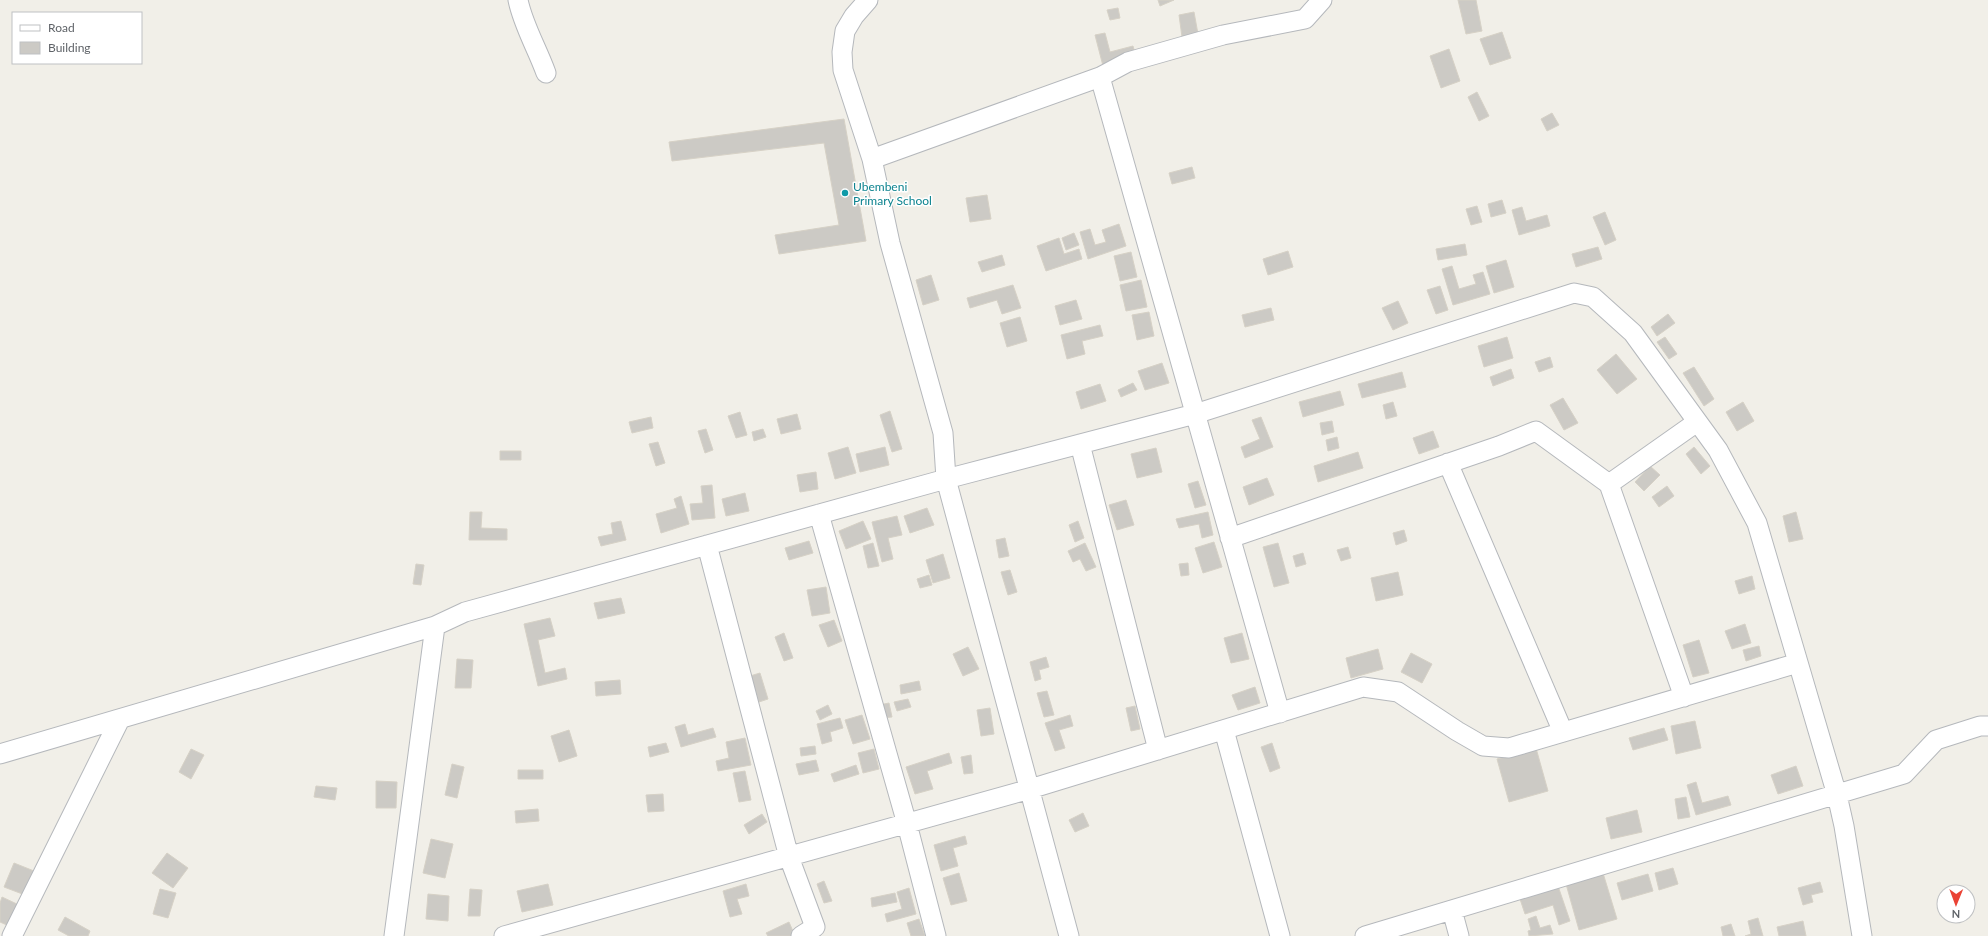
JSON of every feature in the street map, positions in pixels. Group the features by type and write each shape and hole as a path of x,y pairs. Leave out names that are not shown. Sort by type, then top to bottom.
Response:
{"street":[{"path":"518,0 521,16 537,48 546,73"},
{"path":"868,0 854,16 846,31 842,52 843,70 872,159 890,242 943,433 946,479 1069,936"},
{"path":"872,159 1100,77 1128,62 1223,35 1305,19 1322,0"},
{"path":"1100,77 1280,713"},
{"path":"0,754 435,626 465,612 946,479 1195,414 1574,293 1593,297 1633,333 1718,450 1757,523 1837,795 1844,826 1862,936"},
{"path":"1609,484 1697,422"},
{"path":"1230,538 1448,463 1536,430 1609,484 1684,696"},
{"path":"1080,444 1158,750"},
{"path":"1448,463 1563,732"},
{"path":"819,514 907,824 936,936"},
{"path":"708,545 789,857 811,933"},
{"path":"394,936 435,626"},
{"path":"504,936 1030,789 1363,687 1398,692 1456,731 1483,746 1509,748 1798,663"},
{"path":"12,936 120,719"},
{"path":"1364,936 1904,774 1936,740 1980,726 1988,726"},
{"path":"1224,730 1280,936"},
{"path":"1452,910 1459,936"}],"building":[{"path":"1158,0 1174,0 1160,6"},
{"path":"1458,0 1476,0 1482,31 1466,34"},
{"path":"1118,8 1120,18 1110,20 1107,10"},
{"path":"1194,12 1198,34 1182,37 1179,15"},
{"path":"1502,32 1511,58 1490,65 1480,39"},
{"path":"1105,33 1110,52 1133,46 1136,57 1103,66 1095,35"},
{"path":"1449,49 1460,81 1441,88 1430,56"},
{"path":"1477,92 1489,116 1479,121 1468,97"},
{"path":"1552,113 1559,125 1547,131 1541,119"},
{"name":"Ubembeni Primary School","path":"844,119 866,241 779,254 775,235 839,225 824,143 672,161 669,142"},
{"path":"1192,167 1195,178 1172,184 1169,173"},
{"path":"987,195 991,219 970,222 966,198"},
{"path":"1502,200 1506,213 1491,217 1488,204"},
{"path":"1477,206 1482,222 1471,225 1466,209"},
{"path":"1522,207 1526,221 1547,215 1550,226 1519,235 1512,210"},
{"path":"1605,212 1616,240 1605,245 1593,217"},
{"path":"1119,224 1126,246 1088,259 1080,232 1090,229 1095,245 1106,242 1102,230"},
{"path":"1074,233 1079,245 1066,250 1062,238"},
{"path":"1059,238 1064,254 1079,249 1082,259 1046,271 1037,246"},
{"path":"1465,244 1467,255 1438,260 1436,249"},
{"path":"1598,247 1602,259 1576,267 1572,254"},
{"path":"1288,251 1293,267 1268,275 1263,259"},
{"path":"1131,252 1137,277 1120,281 1114,256"},
{"path":"1002,255 1005,265 982,272 978,262"},
{"path":"1506,260 1514,287 1494,293 1486,266"},
{"path":"1452,266 1459,289 1476,284 1473,275 1483,272 1490,294 1453,305 1442,269"},
{"path":"931,275 939,300 923,305 916,280"},
{"path":"1141,280 1147,307 1126,311 1120,285"},
{"path":"1013,285 1021,308 1002,314 997,300 970,308 967,298"},
{"path":"1440,286 1448,310 1436,314 1427,290"},
{"path":"1076,300 1082,319 1060,325 1055,306"},
{"path":"1398,301 1408,323 1393,330 1382,308"},
{"path":"1271,308 1274,320 1245,327 1242,315"},
{"path":"1149,312 1154,336 1137,340 1132,315"},
{"path":"1668,314 1675,323 1657,336 1651,327"},
{"path":"1020,317 1027,341 1007,347 1000,323"},
{"path":"1100,325 1103,336 1082,341 1085,354 1067,359 1061,335"},
{"path":"1507,337 1513,358 1484,367 1478,346"},
{"path":"1665,337 1677,354 1669,359 1657,342"},
{"path":"1616,354 1637,379 1617,394 1597,370"},
{"path":"1550,357 1553,367 1539,372 1535,362"},
{"path":"1162,363 1169,383 1145,390 1138,371"},
{"path":"1694,367 1714,399 1704,406 1683,373"},
{"path":"1511,369 1514,378 1493,386 1490,377"},
{"path":"1402,372 1406,387 1362,398 1358,384"},
{"path":"1133,383 1137,390 1121,397 1118,390"},
{"path":"1100,384 1106,401 1081,409 1076,392"},
{"path":"1340,391 1344,405 1303,417 1299,402"},
{"path":"1563,398 1578,423 1564,430 1550,405"},
{"path":"1393,402 1397,416 1386,419 1383,405"},
{"path":"1743,402 1754,421 1737,431 1726,412"},
{"path":"890,411 902,449 892,452 880,415"},
{"path":"740,412 747,435 736,438 728,416"},
{"path":"797,414 801,429 781,434 777,419"},
{"path":"651,417 653,428 632,433 629,422"},
{"path":"1261,417 1273,447 1245,458 1241,447 1260,439 1252,420"},
{"path":"1332,421 1334,432 1322,435 1320,423"},
{"path":"706,429 713,450 705,453 698,431"},
{"path":"763,429 766,437 754,441 752,432"},
{"path":"1433,431 1439,447 1419,454 1413,438"},
{"path":"1337,437 1339,448 1328,451 1326,440"},
{"path":"658,442 665,463 656,466 649,444"},
{"path":"848,447 856,473 835,479 828,453"},
{"path":"885,447 889,465 860,472 856,454"},
{"path":"1694,447 1710,466 1701,474 1686,454"},
{"path":"1156,448 1162,472 1137,478 1131,454"},
{"path":"500,451 521,451 521,460 500,460"},
{"path":"1358,452 1363,468 1318,482 1314,466"},
{"path":"1650,466 1660,475 1644,491 1635,482"},
{"path":"816,472 818,489 800,492 797,475"},
{"path":"1267,478 1274,495 1249,505 1243,487"},
{"path":"1198,481 1206,505 1195,508 1188,484"},
{"path":"712,485 715,518 692,520 690,504 703,503 701,486"},
{"path":"1667,486 1674,496 1659,507 1652,497"},
{"path":"745,493 749,511 726,516 722,499"},
{"path":"681,496 689,524 661,533 656,514 677,508 674,499"},
{"path":"1126,500 1134,525 1117,530 1109,505"},
{"path":"927,508 934,525 910,533 904,516"},
{"path":"470,512 482,512 481,528 507,529 507,540 469,540"},
{"path":"1208,512 1213,535 1202,538 1199,524 1179,528 1176,519"},
{"path":"1796,512 1803,539 1789,542 1783,516"},
{"path":"897,516 902,535 888,538 893,559 882,562 872,522"},
{"path":"621,521 626,540 601,546 598,537 613,534 611,523"},
{"path":"863,521 871,539 846,549 839,531"},
{"path":"1078,521 1084,538 1075,542 1069,525"},
{"path":"1404,530 1407,541 1396,545 1393,533"},
{"path":"1005,538 1009,556 999,558 996,540"},
{"path":"809,541 813,553 789,560 785,548"},
{"path":"1214,542 1222,567 1203,573 1195,548"},
{"path":"873,543 879,566 868,568 863,546"},
{"path":"1085,543 1096,567 1086,571 1080,559 1073,562 1068,551"},
{"path":"1278,543 1289,583 1274,587 1263,547"},
{"path":"1348,547 1351,558 1341,561 1337,550"},
{"path":"1303,553 1306,564 1296,567 1293,556"},
{"path":"943,554 950,578 933,583 926,560"},
{"path":"1188,563 1189,575 1181,576 1179,564"},
{"path":"416,564 424,565 421,585 413,584"},
{"path":"1010,570 1017,592 1008,595 1001,572"},
{"path":"1398,572 1403,595 1376,601 1371,578"},
{"path":"929,575 932,585 920,588 917,579"},
{"path":"1752,576 1755,589 1739,594 1735,581"},
{"path":"826,587 830,613 812,616 807,590"},
{"path":"621,598 625,613 598,619 594,603"},
{"path":"550,618 555,636 538,640 545,673 565,668 567,679 538,686 524,624"},
{"path":"834,620 842,641 828,647 819,625"},
{"path":"1745,624 1751,643 1732,649 1725,631"},
{"path":"784,633 793,658 784,661 775,637"},
{"path":"1242,633 1249,659 1231,663 1224,638"},
{"path":"1699,640 1709,673 1693,677 1683,645"},
{"path":"1759,646 1761,656 1746,661 1743,650"},
{"path":"968,647 979,669 963,676 953,654"},
{"path":"1378,649 1383,669 1351,678 1346,658"},
{"path":"1411,653 1432,664 1422,683 1401,672"},
{"path":"1046,657 1049,667 1039,670 1041,679 1035,681 1030,662"},
{"path":"457,659 473,660 471,688 455,688"},
{"path":"760,673 768,699 759,702 750,676"},
{"path":"620,680 621,694 596,696 595,682"},
{"path":"919,681 921,690 901,694 900,685"},
{"path":"1255,687 1260,703 1238,710 1232,695"},
{"path":"1047,691 1054,715 1044,717 1037,693"},
{"path":"908,699 911,707 897,711 894,702"},
{"path":"889,703 892,717 881,718 879,705"},
{"path":"828,705 832,714 820,720 816,711"},
{"path":"1135,706 1140,729 1131,731 1126,708"},
{"path":"990,708 994,734 981,736 977,710"},
{"path":"862,715 870,739 853,744 845,720"},
{"path":"1070,715 1073,726 1059,730 1065,748 1055,751 1045,723"},
{"path":"840,718 843,728 830,732 832,741 822,744 817,724"},
{"path":"1695,721 1701,748 1676,754 1671,726"},
{"path":"685,724 688,735 713,728 716,737 681,747 675,727"},
{"path":"1664,728 1668,740 1633,750 1629,738"},
{"path":"569,730 577,756 559,762 551,736"},
{"path":"745,738 751,765 718,771 716,761 729,758 726,742"},
{"path":"666,743 669,752 650,757 648,747"},
{"path":"1272,743 1280,768 1270,772 1261,747"},
{"path":"815,746 816,754 801,756 800,748"},
{"path":"1536,748 1548,791 1509,802 1497,759"},
{"path":"191,749 204,755 191,779 179,772"},
{"path":"874,749 879,769 863,773 858,753"},
{"path":"949,753 952,763 927,771 933,789 915,794 906,767"},
{"path":"971,755 973,773 964,774 961,757"},
{"path":"816,760 819,771 799,775 796,764"},
{"path":"452,764 464,767 457,798 445,795"},
{"path":"856,765 859,774 834,782 831,774"},
{"path":"1796,766 1803,786 1778,794 1771,775"},
{"path":"518,770 543,770 543,779 518,779"},
{"path":"745,771 751,800 739,802 733,773"},
{"path":"376,781 397,782 396,808 376,808"},
{"path":"1696,782 1702,803 1728,796 1731,805 1696,815 1687,785"},
{"path":"316,786 337,788 335,800 314,797"},
{"path":"663,794 664,811 648,812 646,795"},
{"path":"1686,797 1690,817 1678,819 1675,799"},
{"path":"538,809 539,821 516,823 515,811"},
{"path":"1637,810 1642,832 1611,839 1606,818"},
{"path":"1083,813 1089,826 1075,832 1069,820"},
{"path":"762,814 767,822 749,834 744,825"},
{"path":"965,836 967,844 953,848 958,866 941,871 934,845"},
{"path":"431,839 453,844 445,878 423,873"},
{"path":"167,853 188,868 173,888 152,873"},
{"path":"14,863 34,871 25,895 4,887"},
{"path":"1673,868 1678,884 1659,890 1655,873"},
{"path":"959,873 967,901 951,905 943,878"},
{"path":"1603,873 1617,919 1579,930 1566,884"},
{"path":"1648,874 1653,891 1622,900 1617,883"},
{"path":"824,881 832,901 824,903 817,884"},
{"path":"1820,882 1823,892 1811,895 1813,902 1803,905 1798,888"},
{"path":"1557,883 1570,921 1559,925 1553,905 1525,914 1519,896"},
{"path":"548,884 553,905 522,912 517,891"},
{"path":"746,884 749,896 737,899 742,914 730,917 723,891"},
{"path":"909,888 916,914 887,922 885,914 902,909 897,892"},
{"path":"160,889 176,893 168,918 153,914"},
{"path":"470,889 482,890 480,916 468,916"},
{"path":"895,893 897,902 872,907 871,898"},
{"path":"428,894 449,896 448,921 426,919"},
{"path":"2,897 19,905 9,926 0,922 0,903"},
{"path":"1536,916 1540,928 1550,925 1553,934 1529,936 1528,931 1531,930 1528,919"},
{"path":"65,917 90,931 88,936 69,936 58,930"},
{"path":"1758,918 1763,936 1745,936 1751,934 1748,921"},
{"path":"919,919 925,936 911,936 907,923"},
{"path":"1803,921 1806,936 1779,936 1777,927"},
{"path":"789,922 795,936 768,936 766,933"},
{"path":"1731,924 1735,936 1723,936 1721,927"}],"place":[{"name":"Ubembeni Primary School","path":"845,193"}]}
